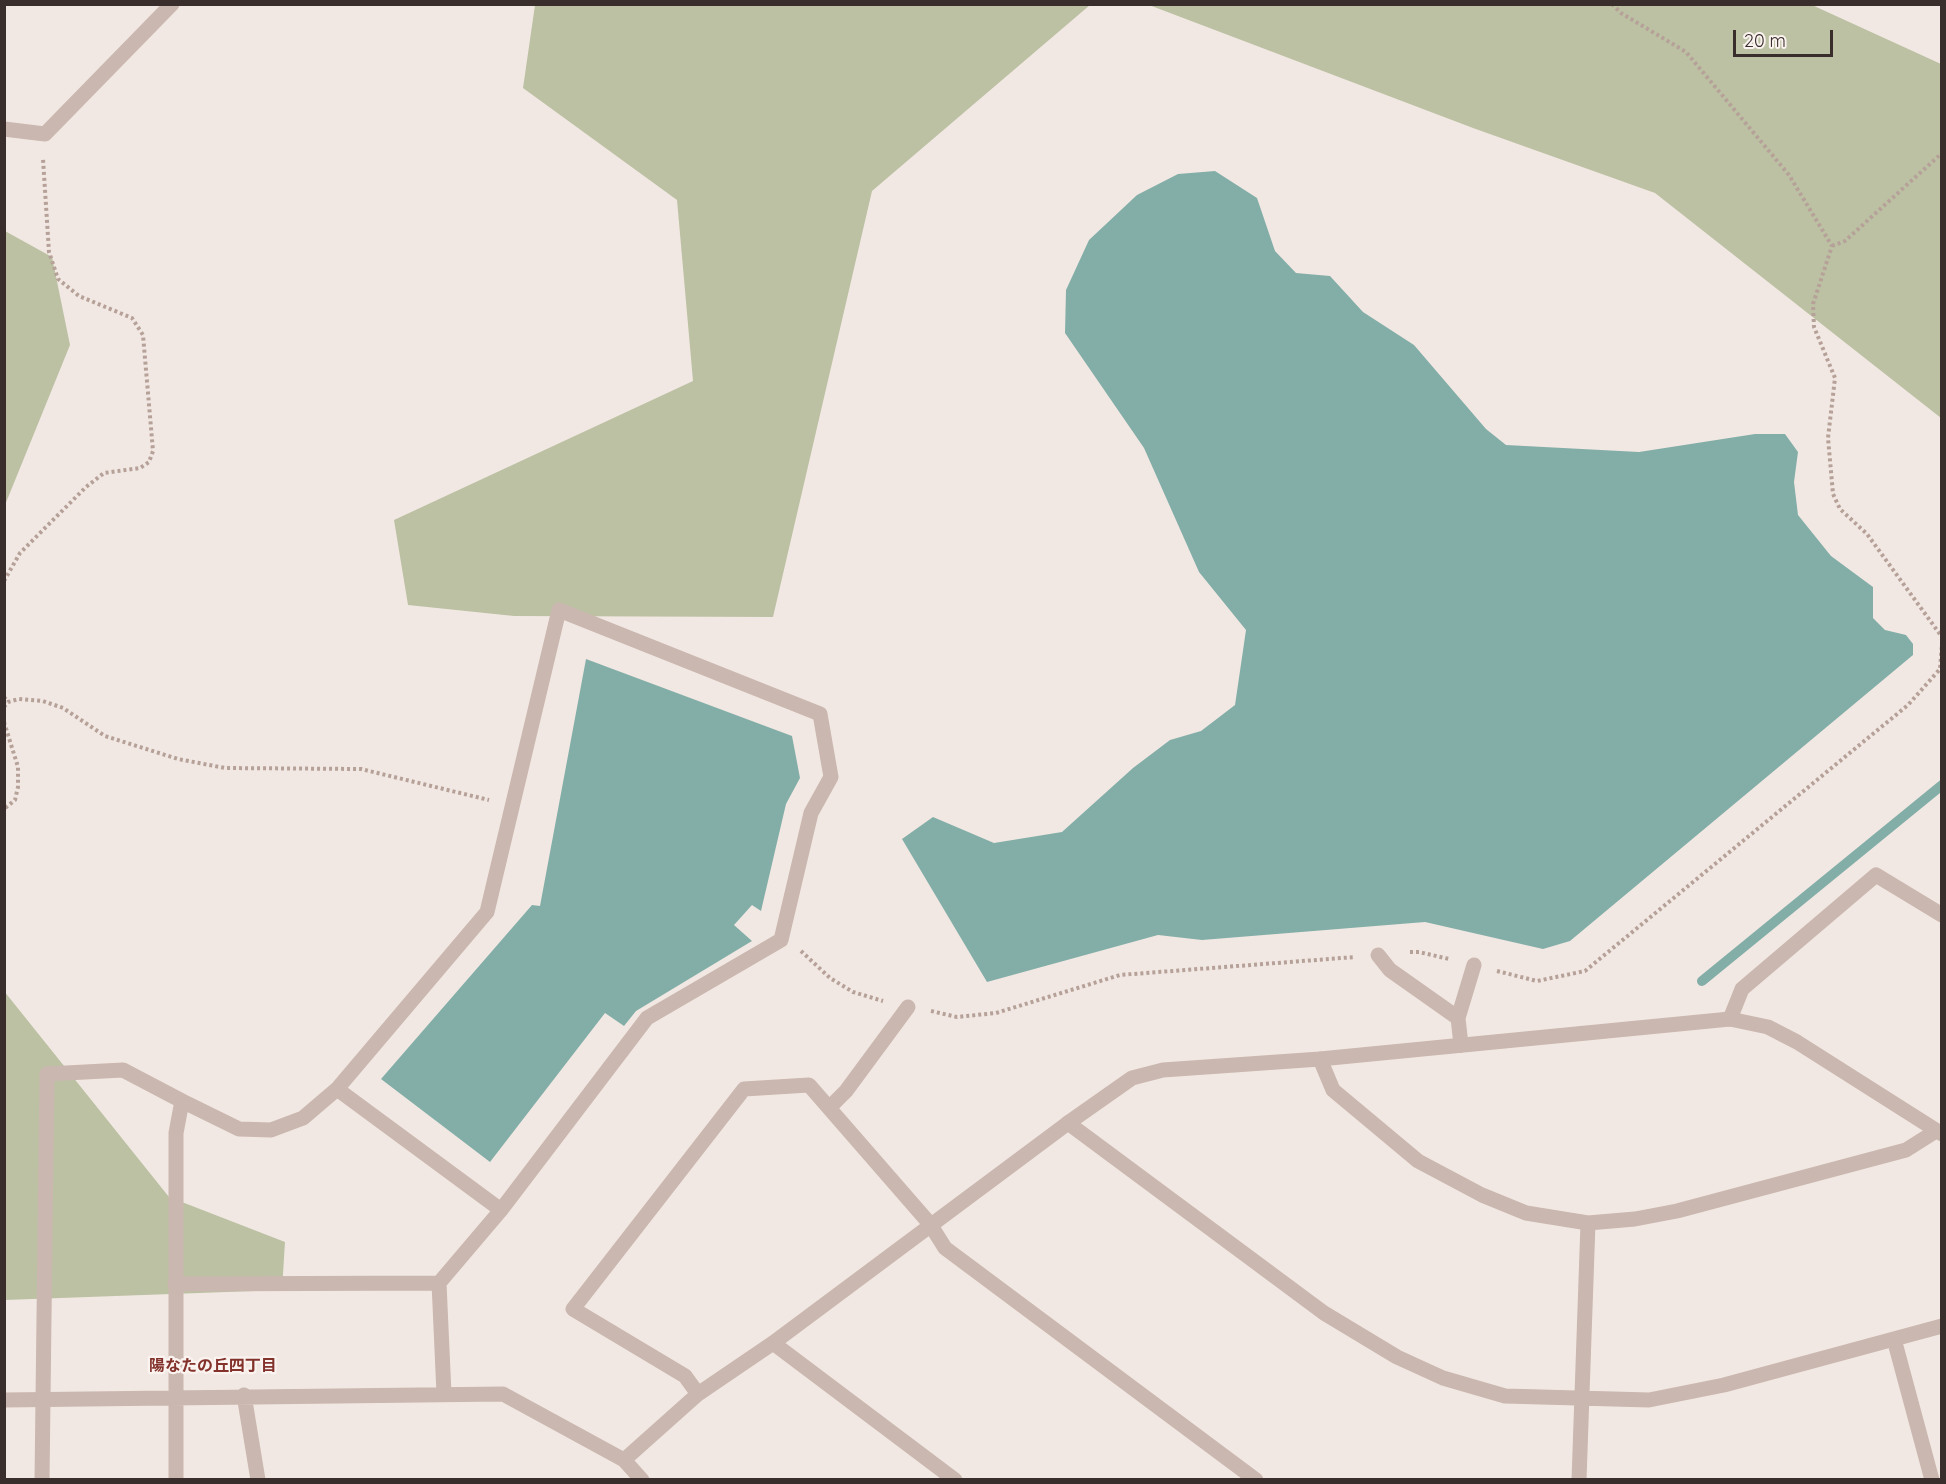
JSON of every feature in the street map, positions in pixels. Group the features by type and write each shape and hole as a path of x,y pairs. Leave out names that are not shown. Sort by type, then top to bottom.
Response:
{"street":[{"path":"4,129 45,134 172,4"},
{"path":"42,1479 47,1074 123,1070 239,1129 271,1130 303,1118 337,1089 488,912 559,610 820,714 831,777 811,813 781,940 647,1018 501,1210 439,1283 444,1394"},
{"path":"1730,1019 1742,988 1876,875 1941,915"},
{"path":"1378,955 1390,970 1458,1018"},
{"path":"1461,1045 1458,1018 1474,965"},
{"path":"829,1108 854,1082 908,1007"},
{"path":"624,1460 698,1394 773,1343 1068,1123 1132,1078 1163,1070 1320,1059 1730,1019 1768,1027 1797,1041 1939,1132 1906,1150 1689,1208 1635,1219 1588,1223 1526,1213 1482,1195 1418,1161 1334,1090 1320,1059"},
{"path":"698,1394 685,1376 573,1309 744,1089 810,1085 930,1224 945,1248 1256,1479"},
{"path":"337,1089 501,1210"},
{"path":"176,1479 176,1133 182,1101"},
{"path":"1068,1123 1324,1313 1397,1357 1443,1378 1505,1396 1584,1400 1659,1398 1724,1385 1941,1326"},
{"path":"1579,1479 1584,1400 1588,1223"},
{"path":"175,1284 439,1283"},
{"path":"1894,1339 1932,1479"},
{"path":"773,1343 955,1479"},
{"path":"4,1400 244,1395 503,1394 624,1460 642,1479"},
{"path":"244,1395 258,1479"}],"path":[{"path":"1612,4 1621,13 1686,52 1789,175 1832,246 1813,304 1814,327 1836,378 1828,438 1833,494 1840,509 1866,534 1941,637"},
{"path":"4,581 20,553 86,487 104,473 140,468 149,462 153,451 143,335 139,325 132,318 73,293 58,279 53,270 49,252 44,173 45,134"},
{"path":"1832,246 1845,242 1941,153"},
{"path":"781,940 792,944 830,978 853,992 957,1017 996,1013 1120,975 1378,955 1419,952 1537,981 1586,970 1908,705 1940,669 1941,644"},
{"path":"4,697 8,702"},
{"path":"4,707 8,702 20,699 43,701 63,708 105,736 178,759 225,768 361,770 513,806"},
{"path":"4,722 18,767 18,787 15,800 4,809"}],"green space":[{"path":"535,5 1090,5 872,191 773,617 514,616 408,605 394,520 693,381 677,200 523,88"},
{"path":"1149,5 1812,5 1941,64 1941,418 1655,193 1473,128"},
{"path":"5,231 52,257 70,345 5,505"},
{"path":"4,991 169,1197 285,1242 282,1290 5,1300"}],"water":[{"path":"1215,171 1257,198 1275,251 1296,273 1330,276 1363,312 1414,345 1486,429 1506,445 1639,452 1755,434 1785,434 1798,452 1794,482 1798,515 1831,556 1873,587 1873,618 1885,630 1906,635 1913,644 1913,655 1570,941 1543,949 1425,922 1202,940 1158,935 987,982 902,839 933,817 994,843 1062,832 1133,768 1170,740 1201,731 1235,705 1246,630 1199,572 1144,448 1065,333 1066,290 1089,240 1137,195 1178,174"},
{"path":"586,659 792,736 800,778 786,804 761,911 752,905 734,925 752,941 636,1011 624,1026 605,1013 490,1162 381,1079 532,905 540,906"}],"waterway":[{"path":"1702,981 1942,785"}],"district":[{"name":"陽なたの丘四丁目","path":"213,1366"}]}
